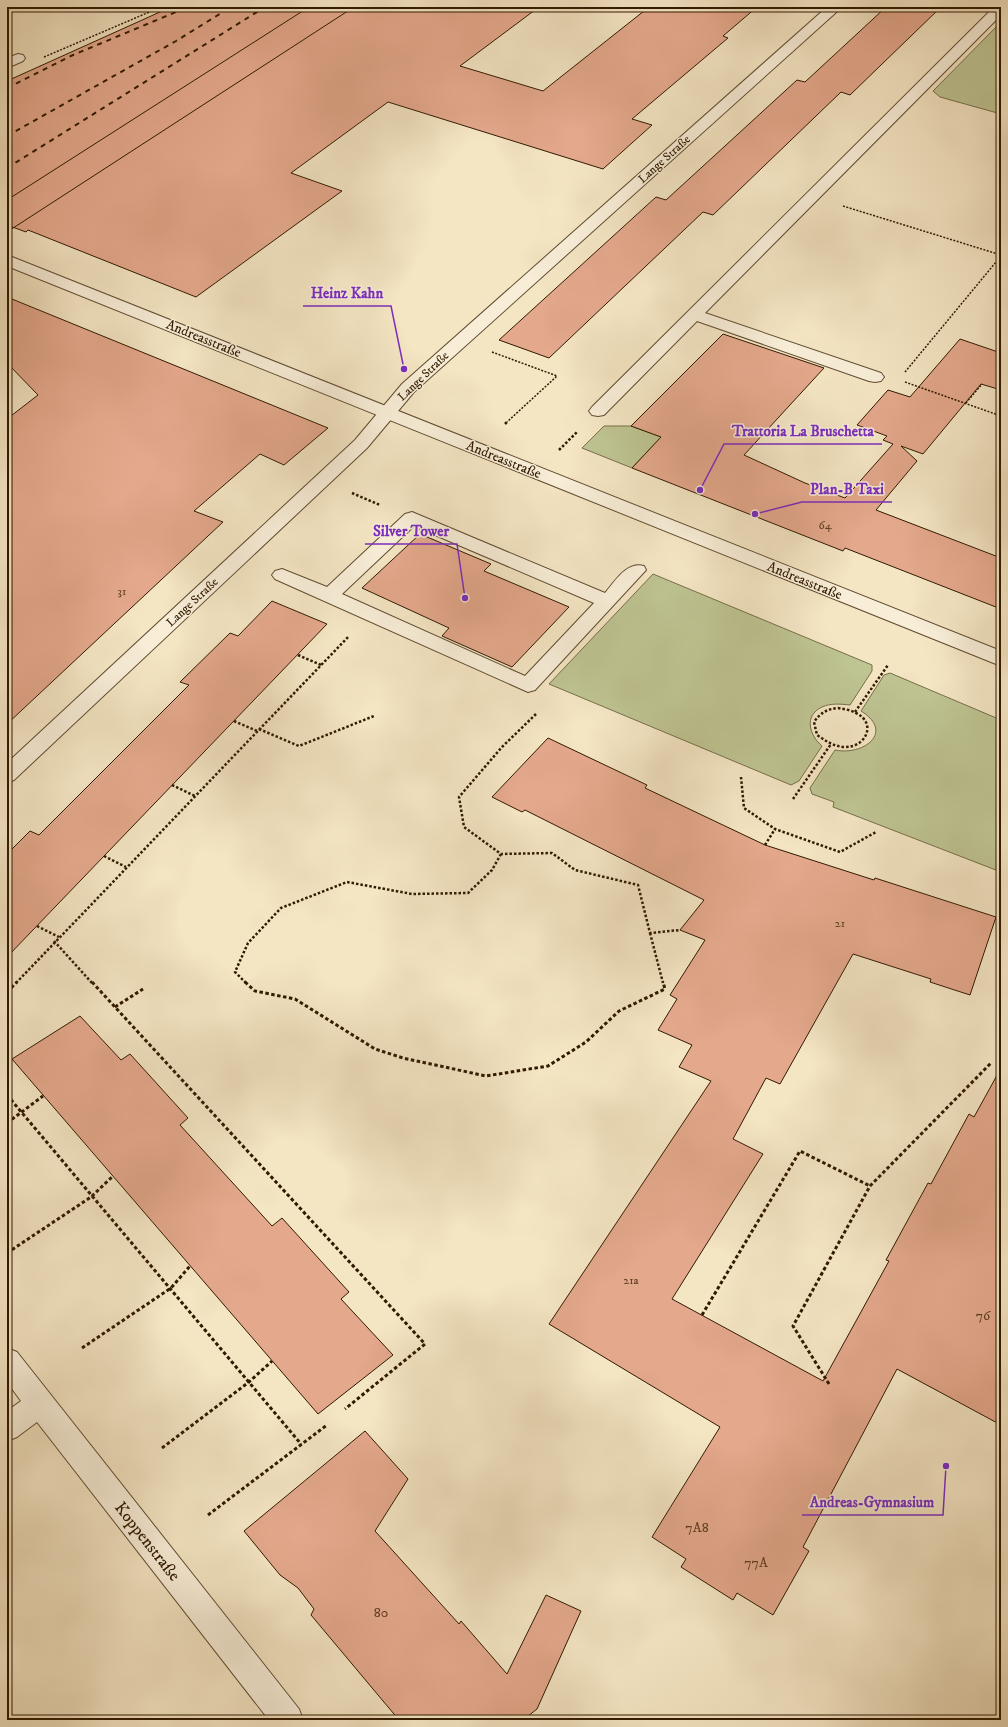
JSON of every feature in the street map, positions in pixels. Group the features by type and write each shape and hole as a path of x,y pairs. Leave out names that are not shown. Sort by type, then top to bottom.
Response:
{"street":[{"name":"Lange Straße","path":"7,775 361,444 408,388 835,7"},
{"path":"598,411 1001,7"},
{"name":"Andreasstraße","path":"7,260 389,412 1001,659"},
{"path":"694,315 875,376"},
{"path":"329,596 412,518 607,601"},
{"path":"282,575 528,685 637,570"},
{"name":"Koppenstraße","path":"7,1361 288,1720"},
{"path":"7,1428 40,1403"}],"path":[{"path":"48,57 161,7"},
{"path":"812,197 1001,256 898,380"},
{"path":"460,341 557,376 505,424"},
{"path":"875,376 898,380 1001,416"},
{"path":"966,404 982,384"},
{"path":"538,472 598,411"},
{"path":"7,992 54,941 350,636"},
{"path":"298,655 321,665"},
{"path":"855,712 888,665"},
{"path":"830,709 847,709 855,712 867,722 870,729 869,735 858,745 840,747 831,744 817,735 814,722 817,717 830,709"},
{"path":"502,854 492,870 468,893 412,894 347,882 281,908 248,943 235,972 255,992 295,999 375,1049 403,1058 486,1076 548,1066 586,1042 619,1011 665,989 638,885 575,870 552,853 502,854 464,827 459,797 502,748 539,711"},
{"path":"234,721 299,746 374,716"},
{"path":"793,799 831,744"},
{"path":"741,778 744,808 775,829 840,852 876,832"},
{"path":"172,785 195,796"},
{"path":"765,845 775,829"},
{"path":"104,856 126,867"},
{"path":"37,926 58,937"},
{"path":"650,933 680,930"},
{"path":"54,941 425,1344 346,1409"},
{"path":"115,1007 143,989"},
{"path":"829,1384 793,1326 870,1186 992,1062"},
{"path":"7,1095 91,1197 171,1288 301,1444"},
{"path":"7,1122 22,1113 44,1096"},
{"path":"702,1315 800,1151 870,1186"},
{"path":"7,1253 91,1197 113,1176"},
{"path":"82,1348 171,1288 190,1266"},
{"path":"162,1448 249,1382 272,1361"},
{"path":"208,1515 327,1425"}],"green space":[{"path":"1001,22 1001,114 940,97 933,91"},
{"path":"604,426 631,426 661,437 632,468 582,448"},
{"path":"653,574 872,665 872,671 850,705 836,704 825,706 812,715 810,726 814,737 822,746 799,781 791,785 549,684"},
{"path":"890,673 1001,720 1001,872 833,807 834,802 812,794 810,788 835,750 846,751 856,749 865,746 872,741 875,734 875,727 871,719 861,711 884,675"}],"building":[{"path":"171,7 539,7 460,66 543,91 649,7 757,7 723,36 728,38 632,119 652,125 603,169 388,102 291,173 342,191 196,297 28,230 26,232 7,225 7,81"},
{"path":"886,7 941,7 850,95 841,92 713,215 703,212 549,358 499,340 656,197 666,200 797,80 805,82"},
{"path":"7,297 328,428 284,465 260,454 194,511 223,522 7,724 7,419 38,395 7,363"},
{"path":"723,334 824,368 744,455 805,483 845,498 893,444 883,440 887,436 857,425 888,390 910,397 960,339 1001,353 1001,390 981,384 923,454 901,446 917,461 876,510 1001,558 1001,609 845,548 843,551 632,468 661,437 631,426"},
{"path":"420,534 491,564 484,571 569,607 512,667 442,636 449,628 362,588"},
{"path":"272,601 327,624 7,957 7,854 30,831 39,835 189,685 180,682 230,633 238,636"},
{"path":"548,738 647,785 645,788 765,845 874,880 875,878 996,917 970,995 930,982 931,979 853,954 780,1084 766,1078 733,1139 763,1154 672,1299 823,1381 889,1261 886,1260 928,1183 931,1184 969,1114 974,1117 1001,1068 1001,1425 897,1369 803,1547 809,1551 773,1615 737,1593 733,1600 681,1567 686,1559 652,1537 720,1427 549,1324 711,1081 679,1067 692,1045 658,1030 677,999 670,995 705,940 680,930 704,900 525,810 522,812 492,797"},
{"path":"80,1016 121,1060 130,1054 188,1118 180,1125 272,1226 282,1218 349,1292 341,1299 393,1355 318,1414 12,1059"},
{"path":"365,1431 408,1479 375,1531 459,1624 461,1621 507,1674 546,1595 581,1611 537,1709 523,1720 399,1720 311,1615 314,1609 298,1588 280,1575 244,1531"}],"tram line":[{"path":"7,200 309,7"},
{"path":"7,232 354,7"}],"railway":[{"path":"7,88 73,55 188,7"},
{"path":"7,136 176,41 231,7"},
{"path":"7,168 265,7"}],"place":[{"name":"Heinz Kahn","path":"404,369"},
{"name":"Trattoria La Bruschetta","path":"700,490"},
{"name":"Plan-B Taxi","path":"755,514"},
{"name":"Silver Tower","path":"465,598"},
{"name":"Andreas-Gymnasium","path":"946,1466"}]}
